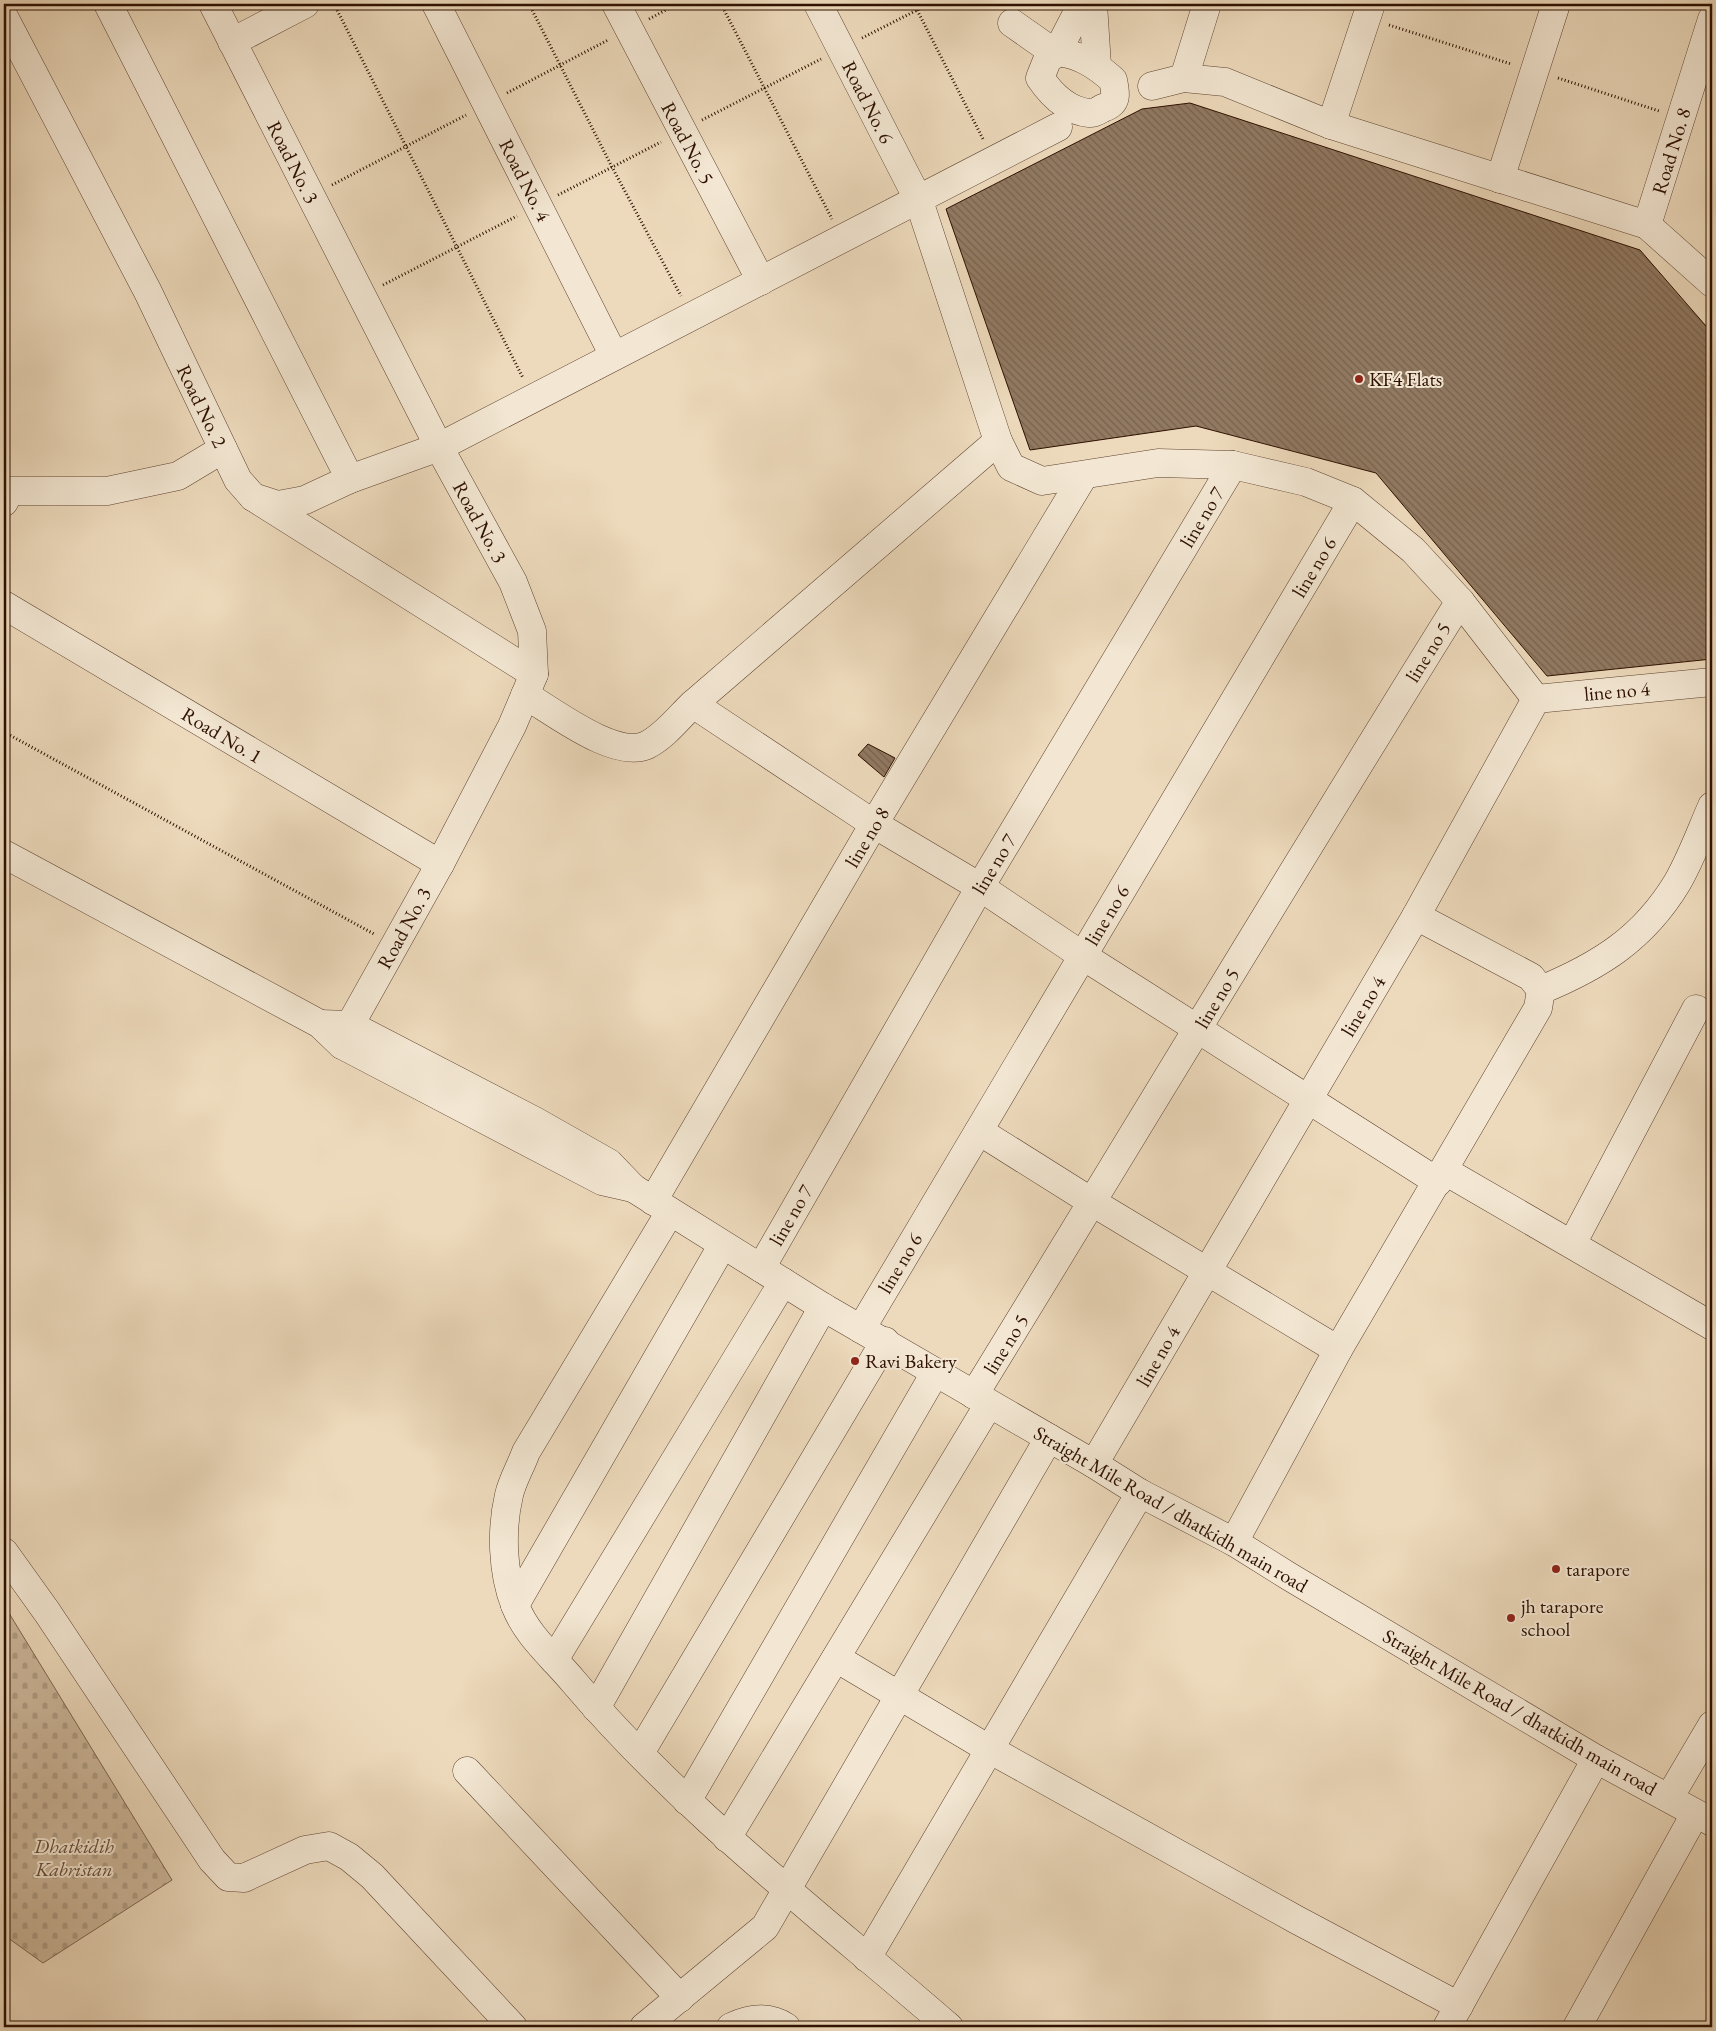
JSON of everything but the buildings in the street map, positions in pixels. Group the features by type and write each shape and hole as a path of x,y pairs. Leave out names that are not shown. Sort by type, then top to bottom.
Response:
{"street":[{"path":"108,4 350,479"},
{"name":"Road No. 3","path":"212,4 438,447 512,582 532,631 529,685 512,726 440,864 346,1035"},
{"path":"232,42 305,4"},
{"name":"Road No. 4","path":"436,4 614,356"},
{"name":"Road No. 5","path":"616,4 761,281"},
{"name":"Road No. 6","path":"818,4 919,201 998,441 1011,467 1042,480 1158,464 1234,465 1306,482 1354,501 1413,550 1460,601 1536,698"},
{"path":"1008,13 1056,54 1082,4"},
{"path":"1093,4 1103,91"},
{"path":"1184,78 1207,4"},
{"path":"1331,125 1371,4"},
{"path":"1500,179 1556,4"},
{"path":"1008,13 1048,88 1058,127"},
{"name":"Road No. 2","path":"4,17 143,284 238,480 253,497 529,685 603,741 625,748 646,746 662,734 693,704 998,441"},
{"name":"Road No. 8","path":"1647,226 1712,19"},
{"path":"1048,88 1048,58 1060,52 1075,54 1103,91"},
{"path":"253,497 278,505 305,500 350,479 438,447 919,201 1058,127 1103,91 1152,86 1184,78 1225,82 1331,125 1647,226 1712,282"},
{"path":"1048,88 1079,111 1103,91"},
{"path":"4,502 10,491 107,490 178,476 223,449"},
{"name":"line no 7","path":"554,1660 772,1275 980,887 1234,465"},
{"name":"line no 8","path":"949,2027 687,1801 596,1708 533,1636 515,1605 507,1571 503,1536 509,1493 526,1452 652,1201 874,824 1084,475"},
{"name":"line no 6","path":"640,1753 873,1335 979,1131 1354,501"},
{"name":"line no 5","path":"728,1838 836,1658 1092,1202 1198,1030 1325,817 1460,601"},
{"name":"Road No. 1","path":"4,605 440,864"},
{"name":"line no 4","path":"1094,1464 1416,916 1536,698 1712,682"},
{"path":"693,704 874,824 980,887 1083,956 1308,1100 1441,1176 1572,1244 1712,1326"},
{"path":"1541,990 1573,977 1611,955 1649,921 1677,883 1712,806"},
{"name":"Straight Mile Road / dhatkidh main road","path":"4,854 320,1024 346,1035 602,1181 652,1201 722,1246 935,1373 1094,1464 1140,1493 1234,1542 1596,1759 1703,1818"},
{"path":"1234,1542 1338,1350 1538,1008 1541,990 1531,978 1416,916"},
{"path":"1572,1244 1696,1009"},
{"path":"979,1131 1092,1202 1338,1350"},
{"path":"515,1605 722,1246"},
{"path":"596,1708 823,1307"},
{"path":"687,1801 935,1373"},
{"path":"644,2027 765,1927 1049,1438"},
{"path":"867,1958 1140,1493"},
{"path":"4,1552 63,1636 212,1860 228,1877 244,1878 304,1850 329,1846 349,1857 372,1876 513,2027"},
{"path":"836,1658 989,1749 1297,1920 1453,2016 1596,1759"},
{"path":"1669,1798 1712,1725"},
{"path":"467,1771 680,1998"},
{"path":"1577,2027 1703,1818"},
{"path":"731,2027 754,2018 776,2020 786,2027"}],"path":[{"path":"334,4 533,398"},
{"path":"529,4 612,167 692,317"},
{"path":"721,4 842,240"},
{"path":"914,4 994,161"},
{"path":"362,296 929,4"},
{"path":"4,732 395,946"}],"green space":[{"name":"Dhatkidih Kabristan","path":"4,1605 172,1880 43,1963 4,1935"}],"place":[{"name":"KF4 Flats","path":"1359,379"},
{"name":"Ravi Bakery","path":"855,1361"},
{"name":"tarapore","path":"1556,1569"},
{"name":"jh tarapore school","path":"1511,1618"}]}
